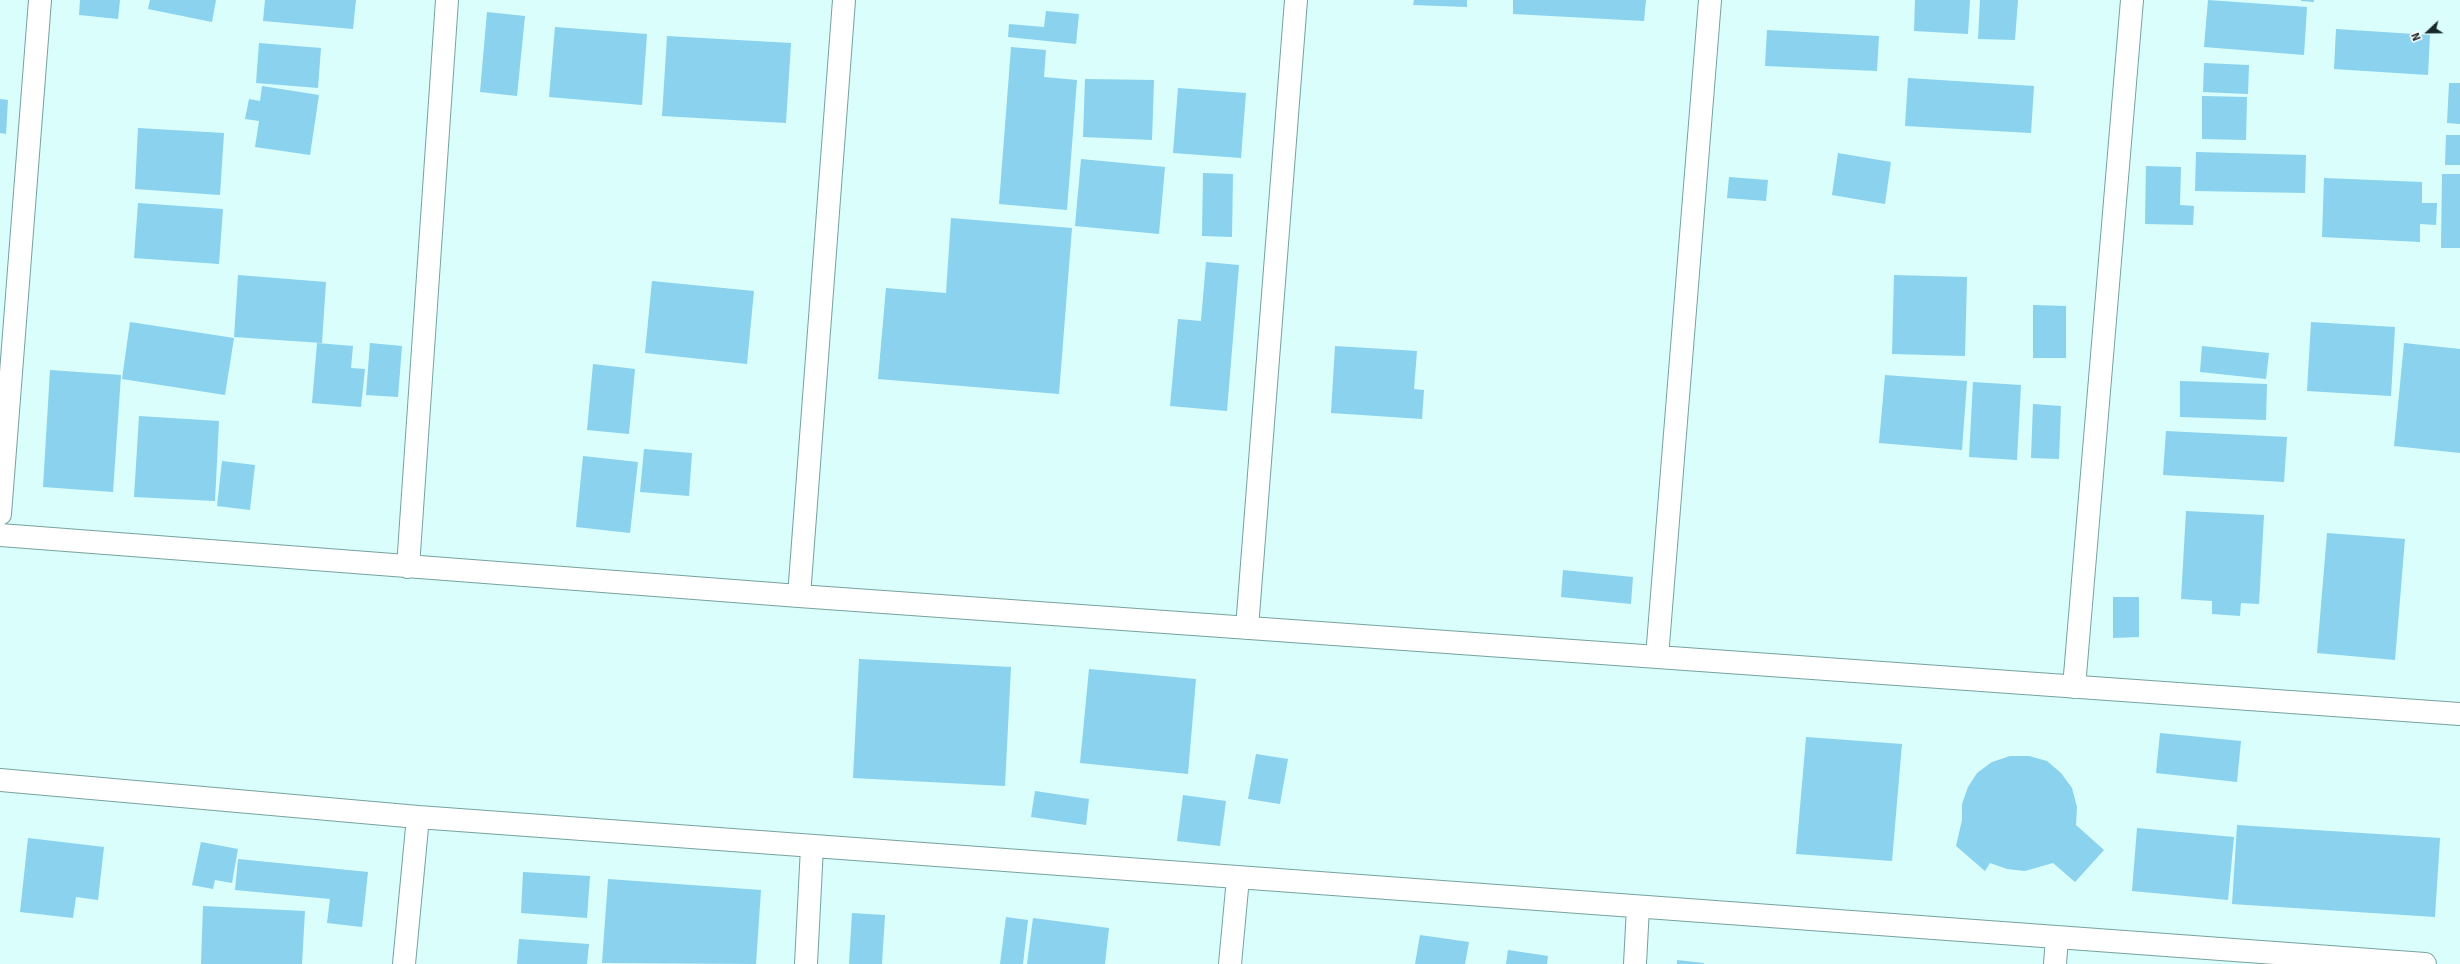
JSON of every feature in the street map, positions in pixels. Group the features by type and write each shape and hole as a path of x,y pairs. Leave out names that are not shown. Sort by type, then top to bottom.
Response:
{"street":[{"path":"0,514 40,0"},
{"path":"408,567 447,0"},
{"path":"799,596 844,0"},
{"path":"1246,628 1296,0"},
{"path":"1657,657 1710,0"},
{"path":"2074,687 2132,0"},
{"path":"0,535 799,596 2460,714"},
{"path":"0,780 418,817 812,847 2425,964"},
{"path":"404,964 418,817"},
{"path":"806,964 812,847"},
{"path":"1230,964 1238,878"},
{"path":"1635,964 1638,907"},
{"path":"2055,964 2057,937"}],"building":[{"path":"80,0 120,0 118,19 79,15"},
{"path":"150,0 216,0 212,22 148,9"},
{"path":"265,0 356,0 353,29 263,21"},
{"path":"1414,0 1467,0 1467,7 1413,5"},
{"path":"1513,0 1646,0 1644,21 1513,14"},
{"path":"1915,0 1970,0 1968,34 1914,31"},
{"path":"1980,0 2018,0 2015,40 1978,39"},
{"path":"2208,0 2307,7 2304,55 2204,47"},
{"path":"2314,0 2314,2 2301,1"},
{"path":"1046,11 1079,14 1076,44 1008,37 1009,24 1044,27"},
{"path":"487,12 525,16 517,96 480,92"},
{"path":"555,27 647,34 642,105 549,97"},
{"path":"2336,29 2430,35 2428,75 2334,69"},
{"path":"1767,30 1879,36 1877,71 1765,66"},
{"path":"667,36 791,43 786,123 662,116"},
{"path":"259,43 321,48 318,88 256,83"},
{"path":"1011,47 1046,50 1044,77 1077,80 1067,210 999,204"},
{"path":"2204,63 2249,65 2248,94 2203,92"},
{"path":"1908,78 2034,86 2031,133 1905,126"},
{"path":"1085,79 1154,80 1152,140 1083,137"},
{"path":"2449,83 2460,83 2460,124 2447,123"},
{"path":"262,86 319,95 310,155 255,147 259,121 245,119 249,99 260,101"},
{"path":"1178,88 1246,93 1241,158 1173,153"},
{"path":"2202,96 2247,97 2246,140 2202,139"},
{"path":"0,99 8,100 6,134 0,133"},
{"path":"138,128 224,133 220,195 135,189"},
{"path":"2446,135 2460,135 2460,165 2445,165"},
{"path":"2196,152 2306,155 2305,193 2195,191"},
{"path":"1838,153 1891,162 1885,204 1832,195"},
{"path":"1081,159 1165,167 1159,234 1075,226"},
{"path":"2146,166 2181,167 2180,205 2194,206 2193,225 2145,224"},
{"path":"1203,173 1233,174 1232,237 1202,236"},
{"path":"2442,174 2460,174 2460,248 2441,248"},
{"path":"1729,177 1768,180 1766,201 1727,198"},
{"path":"2324,178 2422,182 2422,203 2437,203 2436,225 2420,224 2420,242 2322,237"},
{"path":"138,203 223,209 219,264 134,258"},
{"path":"951,218 1072,228 1059,394 878,379 886,288 946,293"},
{"path":"1206,262 1239,265 1227,411 1170,406 1178,319 1201,321"},
{"path":"238,275 326,282 322,343 234,337"},
{"path":"1894,275 1967,277 1965,356 1892,354"},
{"path":"652,281 754,291 747,364 645,353"},
{"path":"2033,305 2066,306 2066,358 2033,358"},
{"path":"130,322 234,338 225,395 122,379"},
{"path":"2311,322 2395,327 2391,396 2307,391"},
{"path":"317,343 353,346 351,368 365,369 361,407 312,403"},
{"path":"370,343 402,346 398,397 366,395"},
{"path":"2404,343 2460,349 2460,453 2394,446"},
{"path":"1335,346 1417,351 1414,389 1424,390 1422,419 1331,413"},
{"path":"2202,346 2269,353 2266,379 2200,372"},
{"path":"593,364 635,369 629,434 587,430"},
{"path":"50,370 121,375 113,492 43,487"},
{"path":"1885,375 1967,381 1962,450 1879,443"},
{"path":"2180,381 2267,384 2266,420 2180,417"},
{"path":"1973,382 2021,385 2017,460 1969,457"},
{"path":"2033,404 2061,406 2059,459 2031,458"},
{"path":"139,416 219,421 215,501 134,497"},
{"path":"2166,431 2287,437 2284,482 2163,475"},
{"path":"644,449 692,453 689,496 640,492"},
{"path":"583,456 638,462 630,533 576,527"},
{"path":"222,461 255,465 250,510 217,506"},
{"path":"2186,511 2264,515 2259,604 2241,603 2240,616 2212,614 2212,601 2181,599"},
{"path":"2327,533 2405,539 2395,660 2317,653"},
{"path":"1563,570 1633,577 1631,604 1561,597"},
{"path":"2113,597 2139,597 2139,637 2113,638"},
{"path":"859,659 1011,667 1005,786 853,778"},
{"path":"1089,669 1196,679 1188,774 1080,763"},
{"path":"2160,733 2241,741 2237,782 2156,773"},
{"path":"1806,737 1902,744 1892,861 1796,854"},
{"path":"1256,754 1288,759 1280,804 1248,799"},
{"path":"2010,756 2029,756 2047,761 2061,773 2072,788 2077,807 2076,825 2104,850 2075,882 2053,863 2025,871 2007,869 1990,863 1985,871 1956,846 1962,820 1962,804 1968,787 1977,773 1992,762"},
{"path":"1035,791 1089,799 1086,825 1031,817"},
{"path":"1183,795 1226,801 1220,846 1177,841"},
{"path":"2237,825 2440,838 2435,917 2232,904"},
{"path":"2137,828 2234,837 2228,900 2132,891"},
{"path":"28,838 104,847 98,900 76,897 73,918 20,912"},
{"path":"201,842 238,849 232,883 215,880 213,889 192,885"},
{"path":"238,859 368,872 362,927 327,923 330,899 235,890"},
{"path":"523,872 590,876 587,918 521,913"},
{"path":"608,879 761,890 756,964 602,963"},
{"path":"203,906 305,911 302,964 201,964"},
{"path":"852,913 885,915 882,964 849,964"},
{"path":"1006,917 1028,920 1023,964 1000,964"},
{"path":"1033,918 1109,928 1105,964 1027,964"},
{"path":"1420,935 1469,942 1465,964 1415,964"},
{"path":"519,939 589,944 587,964 517,964"},
{"path":"1508,950 1548,956 1547,964 1506,964"},
{"path":"1677,960 1704,963 1704,964 1677,964"}]}
